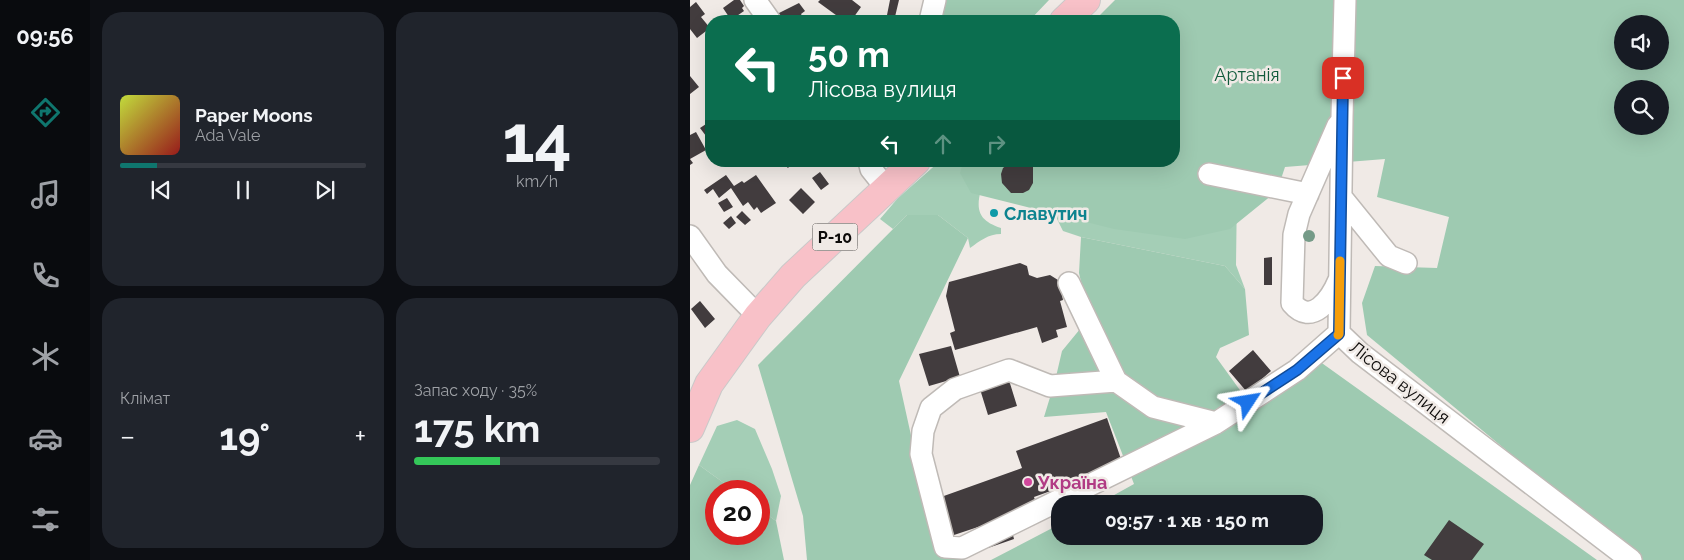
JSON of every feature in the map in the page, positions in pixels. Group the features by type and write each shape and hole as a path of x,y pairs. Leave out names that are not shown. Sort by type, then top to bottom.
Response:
{"main road":[{"path":"1070,15 1086,0"},
{"name":"Р-10","path":"690,428 700,388 758,316 793,276 910,167"}],"street":[{"path":"755,0 766,15"},
{"path":"931,15 935,0"},
{"name":"Лісова вулиця","path":"1345,0 1339,334 1360,353 1632,560"},
{"path":"1340,279 1334,292 1326,302 1314,311 1307,313 1298,311 1292,303 1294,235 1299,214 1342,117"},
{"path":"871,167 887,188"},
{"path":"1209,174 1308,194"},
{"path":"1342,198 1389,256 1406,264"},
{"path":"690,236 717,274 758,316"},
{"path":"1070,283 1116,382 1153,407 1216,423"},
{"path":"1116,382 1050,386 1009,370 955,390 931,408 923,431 921,454 945,547 962,548 1216,423 1297,370 1339,334"}],"green space":[{"path":"937,0 1049,0 1035,15 933,15"},
{"name":"Артанія","path":"1115,0 1684,0 1684,560 1639,560 1367,335 1362,303 1375,266 1437,268 1449,217 1377,197 1385,159 1285,167 1277,191 1230,229 1185,239 1114,229 971,193 960,173 962,167 1180,167 1180,15 1100,15"},
{"path":"933,167 971,167 985,174 979,199 980,213 991,224 1001,228 1001,234 981,240 970,248 968,238 938,215 907,215 893,229 880,219 898,198"},
{"path":"1237,191 1236,265 1245,289 1225,266 1081,237 1063,231 1057,219 1057,198"},
{"path":"907,215 938,215 968,238 899,381 935,544 965,560 807,560 803,516 758,365"},
{"path":"1081,237 1225,266 1245,289 1249,335 1220,348 1216,357 1242,393 1240,415 1319,361 1597,560 991,560 1051,529 1051,545 1323,545 1323,495 1114,495 1134,484 1106,412 1044,417 1062,351 1085,323 1084,295 1079,273"},
{"path":"737,420 755,429 781,496 776,521 770,517 770,480 720,480 699,465 717,426"},
{"path":"699,465 720,480 705,480 705,545 770,545 770,517 776,521 784,560 690,560 690,485"}],"building":[{"path":"734,0 740,0 744,6 742,8 744,11 738,15 728,15 723,8"},
{"path":"820,0 852,0 861,7 855,15 836,15 818,2"},
{"path":"890,0 899,0 895,15 887,15"},
{"path":"696,2 705,14 701,17 705,22 705,32 697,38 690,29 690,7"},
{"path":"799,3 805,11 802,15 777,14"},
{"path":"690,76 699,87 690,94"},
{"path":"705,125 705,135 700,128"},
{"path":"696,132 705,151 690,159 690,135"},
{"path":"1033,167 1033,183 1029,190 1023,193 1011,193 1002,183 1001,174 1003,168"},
{"path":"820,172 829,184 821,190 812,178"},
{"path":"726,175 734,186 742,181 744,183 756,175 776,203 761,213 757,207 754,210 748,202 743,206 731,188 719,198 713,189 707,194 704,190"},
{"path":"801,188 815,202 803,214 789,200"},
{"path":"727,198 733,207 724,212 718,203"},
{"path":"742,211 751,220 745,225 736,217"},
{"path":"731,216 736,223 729,229 723,223"},
{"path":"1272,257 1272,285 1264,285 1264,258"},
{"path":"1020,263 1027,266 1029,275 1037,278 1050,275 1058,280 1059,286 1063,285 1066,293 1062,295 1063,300 1060,301 1067,327 1056,330 1058,337 1042,343 1037,327 955,350 950,333 955,331 946,296 949,282"},
{"path":"700,301 715,319 705,328 691,309"},
{"path":"951,346 960,377 929,386 919,354"},
{"path":"1253,350 1271,371 1247,392 1229,371"},
{"path":"1008,377 1017,406 988,415 979,386"},
{"name":"Україна","path":"1107,418 1123,465 1034,497 1037,506 1008,516 1014,539 988,548 981,526 954,535 941,497 1022,468 1016,451"},
{"path":"1449,520 1484,544 1472,560 1432,560 1424,555"}],"slow traffic":[{"path":"1338,335 1340,261"}],"place":[{"name":"Славутич","path":"994,213"},
{"name":"Україна","path":"1028,482"}],"route":[{"path":"1248,402 1297,370 1339,334 1343,78"}]}
